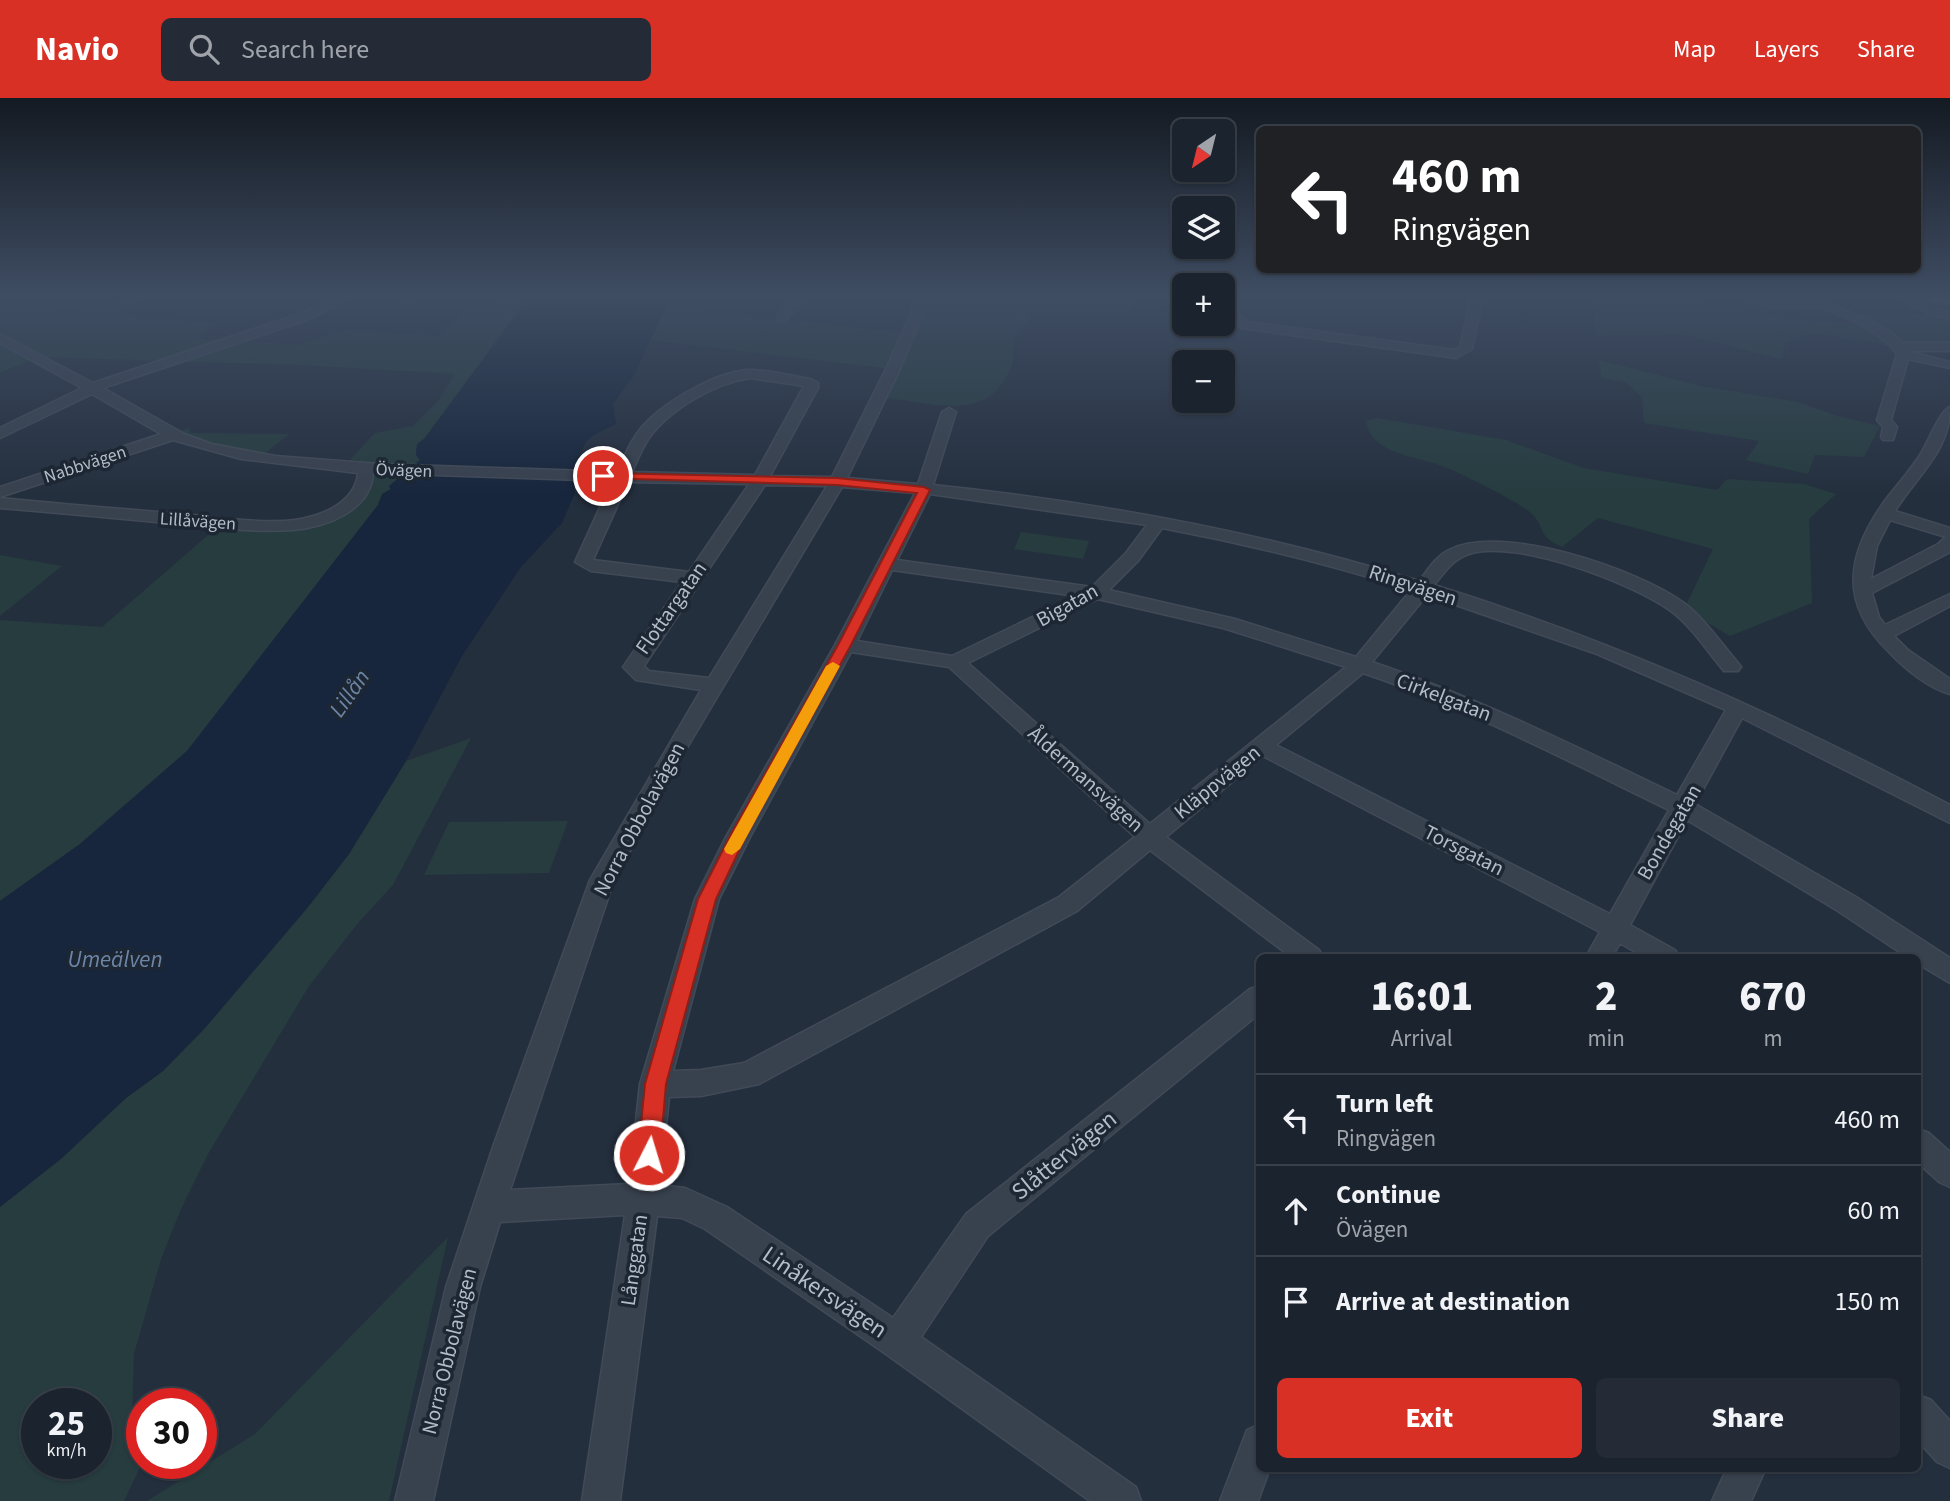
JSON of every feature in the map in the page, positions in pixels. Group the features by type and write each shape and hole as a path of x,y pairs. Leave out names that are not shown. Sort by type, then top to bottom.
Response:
{"street":[{"name":"Övägen","path":"44,362 170,436 259,458 373,469 837,481"},
{"path":"0,434 136,370 160,362"},
{"name":"Norra Obbolavägen","path":"414,1501 460,1300 488,1207 602,880 713,685 773,593 837,481 896,362"},
{"path":"1888,436 1890,427 1884,421 1899,362"},
{"path":"692,579 592,566 584,562 640,438 660,417 691,396 742,374 811,383 811,388 760,480"},
{"path":"1950,411 1934,447 1885,513 1866,555 1861,591 1861,601 1881,635 1916,665 1950,688"},
{"name":"Långgatan","path":"601,1501 656,1084 707,899 738,836 845,645 924,490 949,412"},
{"name":"Nabbvägen","path":"0,492 170,436"},
{"name":"Lillåvägen","path":"0,503 210,523 294,525 329,516 355,501 373,469"},
{"name":"Flottargatan","path":"713,685 643,676 633,667 760,480"},
{"name":"Ringvägen","path":"837,481 1006,498 1158,522 1352,565 1585,641 1738,706 1950,815"},
{"path":"1861,591 1944,548 1948,536 1885,513"},
{"name":"Bigatan","path":"955,662 1096,593 1132,557 1158,522"},
{"name":"Kläppvägen","path":"656,1084 701,1083 749,1075 1068,904 1360,666 1447,558 1458,550 1513,546 1541,552 1624,580 1676,606 1693,621 1731,667"},
{"name":"Cirkelgatan","path":"885,564 1096,593 1239,626 1425,687 1506,722 1684,808 1847,904 1950,972"},
{"path":"1881,635 1950,599"},
{"path":"845,645 955,662"},
{"name":"Åldermansvägen","path":"955,662 1150,837 1306,954"},
{"name":"Bondegatan","path":"1601,954 1684,808 1738,706"},
{"name":"Torsgatan","path":"1259,746 1661,954"},
{"name":"Slåttervägen","path":"898,1342 976,1225 1256,1000"},
{"path":"1921,1146 1950,1172"},
{"name":"Linåkersvägen","path":"488,1207 642,1199 685,1203 716,1218 898,1342 1122,1501"},
{"path":"1921,1416 1950,1449"},
{"path":"1239,1501 1256,1454"},
{"path":"1731,1501 1745,1472"}],"green space":[{"path":"0,362 25,362 0,373"},
{"path":"217,362 481,362 424,439 417,444 416,454 421,460 409,467 347,463 375,433 413,426 438,401 455,374"},
{"path":"837,362 1012,362 1004,381 992,394 978,402 962,405 944,406 887,398 899,370"},
{"path":"1599,362 1609,362 1701,386 1798,402 1837,416 1880,426 1864,457 1815,455 1808,474 1746,460 1759,441 1644,423 1642,397 1625,382 1601,378"},
{"path":"1376,418 1506,440 1584,468 1717,490 1727,479 1804,484 1836,494 1809,519 1812,603 1730,636 1684,609 1713,549 1598,518 1562,547 1548,539 1536,518 1516,503 1450,469 1400,454 1377,442 1366,421"},
{"path":"189,428 190,433 289,434 263,455 211,445 173,433"},
{"path":"366,468 404,472 403,476 390,486 391,489 382,495 378,505 187,751 80,844 0,901 0,620 102,627 222,523 294,525 343,509"},
{"path":"1021,532 1089,541 1083,559 1014,549"},
{"path":"0,555 62,566 0,616"},
{"path":"471,738 393,885 358,923 309,986 208,1154 181,1209 161,1259 134,1354 133,1388 126,1388 126,1479 134,1479 124,1501 0,1501 0,1207 62,1158 126,1098 163,1071 205,1028 308,907 349,854 406,761"},
{"path":"568,821 549,873 424,875 449,822"},
{"path":"448,1237 389,1501 147,1501 182,1479 217,1479 217,1458 255,1434"}],"water":[{"name":"Umeälven","path":"481,362 640,362 613,404 616,424 591,437 583,447 575,472 575,493 562,523 521,567 462,656 406,761 349,854 308,907 205,1028 163,1071 126,1098 62,1158 0,1207 0,901 80,844 187,751 378,505 382,494 391,489 389,486 420,460 416,455 417,444 424,439"}],"slow traffic":[{"path":"732,849 833,666"}],"route":[{"path":"603,476 837,481 924,490 845,645 738,836 707,899 656,1084 649,1155"}],"water label":[{"name":"Lillån","path":"349,693"}]}
